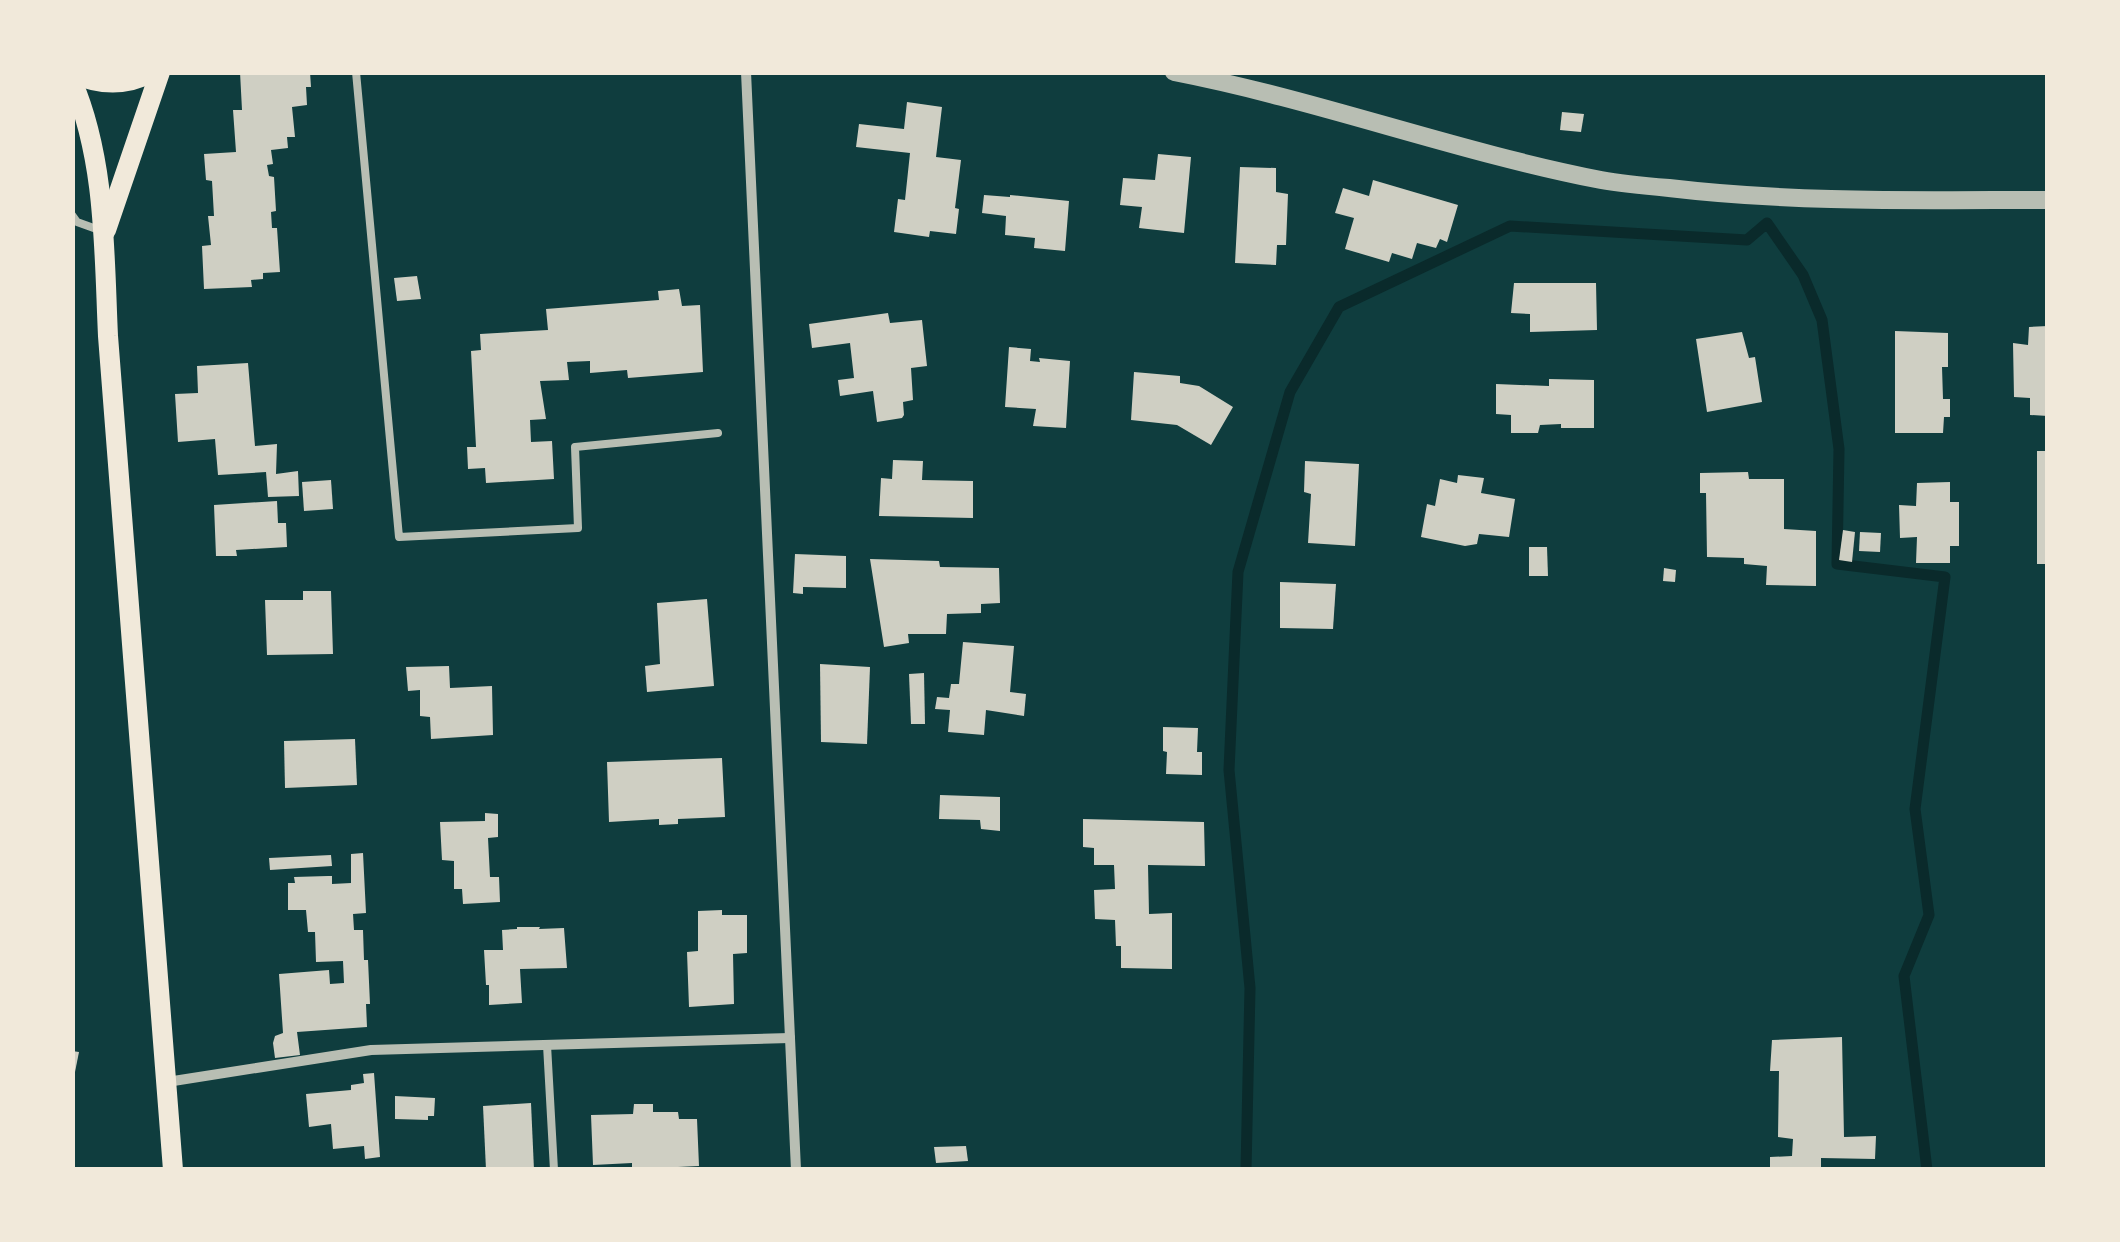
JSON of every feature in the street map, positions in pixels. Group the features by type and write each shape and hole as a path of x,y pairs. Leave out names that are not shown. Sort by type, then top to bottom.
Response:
{"main road":[{"path":"72,73 91,82 116,84 152,72"},
{"path":"105,232 160,72"},
{"path":"72,80 88,128 105,232 108,336 173,1170"}],"street":[{"path":"746,72 796,1170"},
{"path":"1174,72 1603,180 1813,200 2048,200"},
{"path":"166,1082 372,1050 790,1038"}],"lane":[{"path":"356,72 399,537 578,528 575,447 718,433"},
{"path":"72,215 77,222 105,232"},
{"path":"546,1045 554,1170"}],"building":[{"path":"240,72 310,72 311,87 306,87 307,105 292,107 295,137 287,137 288,148 271,150 273,164 267,165 269,176 274,177 276,211 271,212 272,228 277,228 280,272 263,273 263,279 251,280 252,287 204,289 202,246 211,245 208,216 214,216 212,181 206,180 204,154 236,152 233,110 242,110"},
{"path":"907,102 942,107 936,157 961,160 956,234 930,231 929,237 894,232 898,199 905,200 910,153 856,147 859,124 904,129"},
{"path":"1562,112 1584,114 1581,132 1560,130"},
{"path":"1158,154 1191,157 1184,233 1139,228 1142,207 1120,205 1123,178 1155,180"},
{"path":"1240,167 1276,168 1276,192 1288,194 1286,245 1277,245 1276,265 1235,263"},
{"path":"1373,180 1458,205 1447,242 1440,239 1436,248 1417,243 1412,259 1392,253 1389,262 1345,249 1354,218 1335,213 1343,188 1369,196"},
{"path":"984,195 1069,201 1065,251 1034,248 1035,238 1005,235 1006,216 982,213"},
{"path":"417,276 421,299 397,301 394,278"},
{"path":"1514,283 1596,283 1597,330 1530,332 1530,314 1511,313"},
{"path":"679,289 682,306 700,305 703,372 628,378 627,370 590,373 590,361 567,362 569,380 540,381 546,419 530,420 531,442 552,441 554,479 486,483 485,468 468,469 467,447 476,447 471,351 481,350 480,334 548,330 546,309 659,300 658,291"},
{"path":"888,313 890,323 922,320 927,366 911,368 913,400 903,402 902,418 877,422 873,391 840,396 838,380 854,378 850,343 812,348 809,324"},
{"path":"2048,326 2048,416 2030,415 2030,398 2014,397 2013,343 2028,345 2029,327"},
{"path":"1895,331 1948,333 1948,367 1942,367 1943,399 1950,399 1950,417 1944,417 1943,433 1895,433"},
{"path":"1742,332 1749,358 1755,357 1762,402 1707,412 1696,339"},
{"path":"1009,347 1031,349 1030,361 1070,361 1066,428 1033,426 1036,409 1005,407"},
{"path":"248,363 255,446 277,444 276,474 298,471 299,496 268,497 266,472 218,475 215,439 178,442 175,394 198,393 197,366"},
{"path":"1134,372 1180,376 1180,383 1199,386 1233,407 1211,445 1177,425 1131,420"},
{"path":"1549,379 1594,380 1594,428 1540,425 1538,433 1511,433 1511,415 1496,414 1496,384 1549,386"},
{"path":"2037,451 2048,451 2048,564 2037,564"},
{"path":"893,460 923,461 922,480 973,481 973,518 879,516 881,478 892,479"},
{"path":"1305,461 1359,464 1355,546 1308,543 1311,494 1304,492"},
{"path":"1748,472 1749,479 1784,479 1784,529 1816,531 1816,586 1766,585 1767,566 1744,564 1744,558 1707,557 1706,493 1700,493 1700,473"},
{"path":"1458,475 1484,478 1481,493 1515,499 1509,537 1479,534 1477,544 1465,546 1421,537 1427,504 1435,506 1440,479 1457,483"},
{"path":"331,480 333,509 304,511 302,482"},
{"path":"1950,482 1950,502 1959,502 1959,546 1950,546 1950,563 1916,563 1917,537 1900,538 1899,505 1916,506 1917,483"},
{"path":"277,501 278,523 286,523 287,547 236,550 237,556 216,556 214,505"},
{"path":"1843,530 1855,532 1852,562 1839,560"},
{"path":"1860,532 1881,533 1880,552 1859,551"},
{"path":"1529,547 1547,547 1548,576 1529,576"},
{"path":"795,554 846,556 846,588 803,587 803,594 793,593"},
{"path":"870,559 939,561 940,567 999,568 1000,603 981,604 981,613 947,614 946,634 908,634 909,643 884,647"},
{"path":"1664,568 1676,570 1675,582 1663,581"},
{"path":"1280,582 1336,584 1333,629 1280,628"},
{"path":"303,591 331,591 333,654 267,655 265,600 303,600"},
{"path":"707,599 714,686 647,692 645,666 660,664 657,603"},
{"path":"963,642 1014,646 1010,692 1026,694 1024,716 986,710 984,735 948,732 950,710 935,709 937,697 949,698 951,684 959,684"},
{"path":"820,664 870,667 867,744 821,742"},
{"path":"449,666 450,688 492,686 493,735 431,739 430,717 420,716 420,690 408,691 406,667"},
{"path":"924,673 925,724 911,724 909,674"},
{"path":"1163,727 1198,728 1197,752 1202,752 1202,775 1166,774"},
{"path":"355,739 357,785 285,788 284,741"},
{"path":"722,758 725,817 678,819 678,824 659,825 659,819 609,822 607,762"},
{"path":"940,795 1000,797 1000,831 981,829 980,820 939,819"},
{"path":"485,813 498,814 498,837 488,838 490,877 499,877 500,902 463,904 462,889 454,889 454,861 442,860 440,822 485,821"},
{"path":"1083,819 1204,822 1205,866 1148,865 1149,914 1172,913 1172,969 1121,968 1115,920 1095,919 1094,890 1115,889 1114,865 1094,865 1094,848 1083,847"},
{"path":"363,853 366,913 353,914 354,930 363,930 364,960 368,960 367,1027 297,1032 300,1055 275,1058 275,1036 283,1033 279,974 329,970 330,984 344,983 343,961 316,962 315,932 308,932 306,910 288,910 288,883 295,883 294,877 332,876 332,884 351,883 351,854"},
{"path":"331,855 332,866 270,870 269,858"},
{"path":"722,910 722,915 747,915 747,953 733,954 734,1004 689,1007 687,952 698,951 698,911"},
{"path":"564,928 567,968 520,969 522,1003 489,1005 484,950 503,950 502,930"},
{"path":"1842,1037 1844,1137 1876,1136 1875,1159 1821,1158 1821,1170 1770,1170 1770,1157 1792,1156 1793,1139 1778,1137 1779,1071 1770,1071 1772,1040"},
{"path":"72,1051 79,1052 74,1077 72,1076"},
{"path":"374,1073 380,1157 365,1159 364,1146 333,1149 331,1124 309,1127 306,1094 351,1090 351,1085 364,1083 363,1074"},
{"path":"395,1096 435,1098 434,1116 428,1116 428,1120 395,1119"},
{"path":"531,1103 534,1170 486,1170 483,1106"},
{"path":"634,1104 653,1104 653,1112 678,1112 679,1119 697,1119 699,1166 647,1170 632,1168 632,1163 593,1165 591,1115 633,1114"},
{"path":"966,1146 968,1161 936,1163 934,1147"}],"waterway":[{"path":"1246,1170 1250,988 1229,770 1238,572 1290,392 1339,307 1510,226 1747,240 1767,223 1803,275 1822,320 1839,449 1837,564 1945,577 1915,809 1929,915 1904,976 1927,1170"}]}
